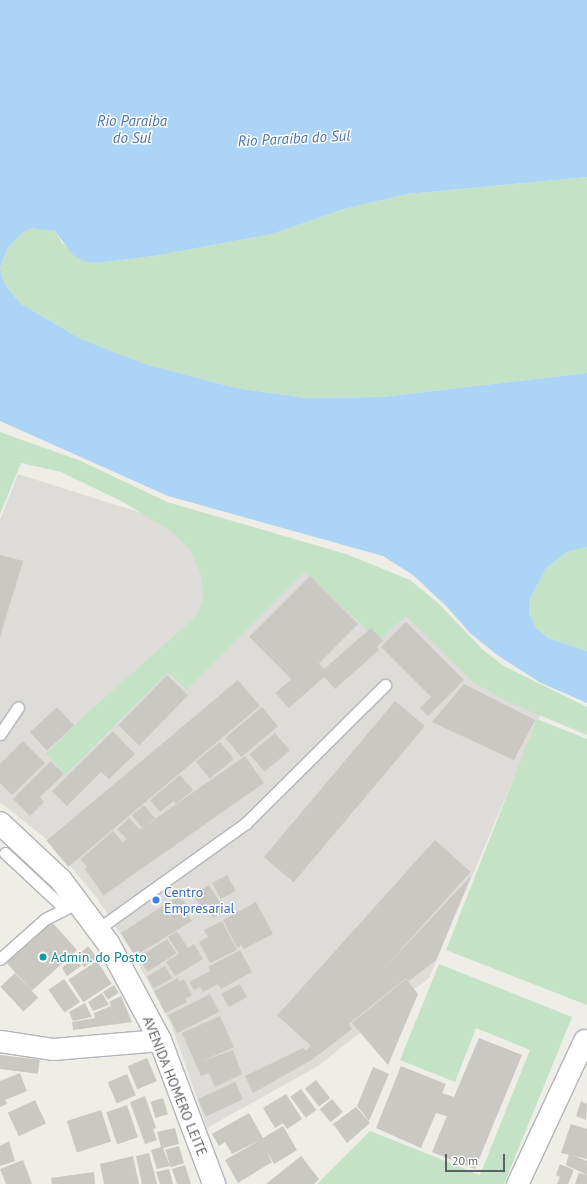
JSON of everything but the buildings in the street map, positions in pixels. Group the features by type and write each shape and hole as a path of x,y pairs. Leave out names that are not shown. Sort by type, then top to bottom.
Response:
{"street":[{"name":"AVENIDA HOMERO LEITE","path":"0,822 8,850 98,929 160,1040 214,1184"},
{"path":"0,1041 53,1049 160,1040"},
{"path":"517,1184 584,1040"}],"lane":[{"path":"98,929 246,823 385,685"},
{"path":"0,734 18,707"},
{"path":"0,959 45,919 72,905"}],"shaded area":[{"path":"18,474 325,571 417,619 542,711 429,978 318,1066 207,1128 172,1026 134,955 97,898 49,841 0,802 0,520"}],"green space":[{"path":"587,177 587,373 382,397 305,398 236,388 145,364 81,339 21,304 5,285 0,268 7,249 23,232 33,228 45,228 55,231 62,243 96,263 154,256 272,234 344,209 407,194"},
{"path":"0,432 81,461 167,502 346,554 410,580 438,603 483,650 504,666 587,707 587,735 508,702 481,687 471,680 406,616 379,641 305,572 187,690 168,672 66,774 46,754 85,715 191,621 199,611 203,599 201,575 190,549 172,532 123,502 61,472 21,463 0,514"},
{"path":"587,547 587,651 548,638 536,628 529,613 530,599 546,568 567,552"},
{"path":"537,719 587,739 587,1005 446,950"},
{"path":"439,964 572,1017 504,1184 317,1184 370,1131 480,1175 530,1050 476,1028 455,1082 400,1060"}],"water":[{"path":"0,0 587,0 587,177 407,194 344,209 272,234 154,256 96,263 83,261 73,255 55,231 33,228 23,232 7,249 0,268"},
{"path":"0,268 5,285 21,304 81,339 145,364 236,388 305,398 382,397 587,373 587,547 567,552 546,568 530,599 529,613 536,628 548,638 587,651 587,703 541,683 497,655 470,633 447,607 413,575 383,556 168,496 0,421"}],"place":[{"name":"Centro Empresarial","path":"156,900"},
{"name":"Admin. do Posto","path":"43,957"}],"water label":[{"name":"Rio Paraiba do Sul","path":"132,128"},
{"name":"Rio Paraíba do Sul","path":"294,138"}]}
